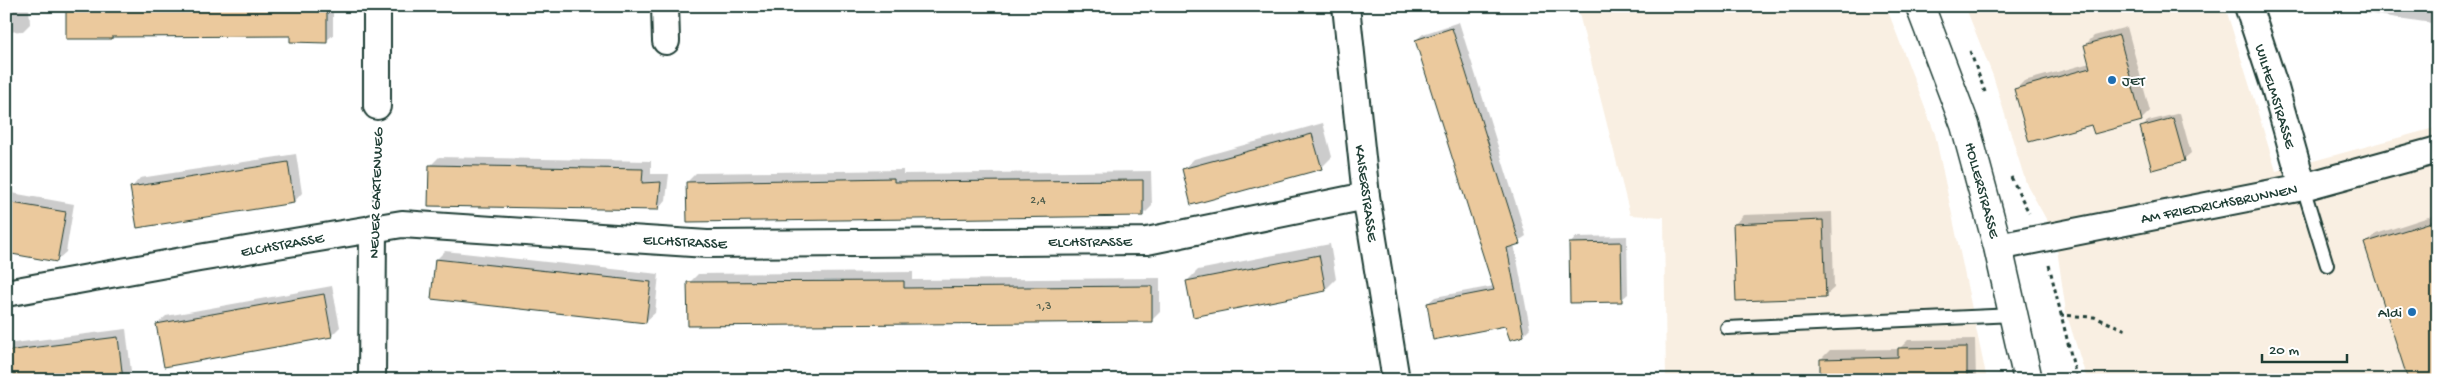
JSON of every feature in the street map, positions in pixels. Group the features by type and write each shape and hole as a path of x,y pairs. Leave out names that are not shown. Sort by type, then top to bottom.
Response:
{"main road":[{"name":"HOLLERSTRASSE","path":"1920,6 1965,125 1998,247 2028,380"}],"street":[{"name":"NEUER GARTENWEG","path":"377,6 377,106"},
{"path":"665,6 666,41"},
{"name":"KAISERSTRASSE","path":"1346,6 1366,196 1396,380"},
{"name":"WILHELMSTRASSE","path":"2248,6 2276,88 2303,187"},
{"name":"AM FRIEDRICHSBRUNNEN","path":"1998,247 2303,187 2438,150"},
{"name":"ELCHSTRASSE","path":"6,293 402,224 707,244 1147,241 1366,196"},
{"name":"NEUER GARTENWEG","path":"372,380 374,228"}],"lane":[{"path":"2303,187 2327,265"},
{"path":"1728,328 2014,315"}],"path":[{"name":"NEUER GARTENWEG","path":"374,228 377,106"},
{"path":"2044,238 2060,315 2077,380"},
{"path":"2060,315 2094,317 2126,330"}],"shaded area":[{"path":"1577,6 1886,6 1935,134 1987,380 1666,380 1664,217 1630,215"},
{"path":"1965,6 2225,6 2276,171 2438,127 2438,380 2087,380 2066,312 2055,235 2026,183 1993,76"}],"building":[{"path":"66,6 327,6 327,43 290,42 290,36 66,39"},
{"path":"1452,28 1520,244 1507,248 1524,336 1510,340 1505,326 1433,340 1427,303 1494,290 1415,40"},
{"name":"JET","path":"2119,35 2142,121 2094,134 2091,125 2029,142 2014,89 2090,68 2084,45"},
{"path":"2173,118 2185,161 2152,170 2140,127"},
{"path":"1312,134 1322,169 1191,205 1182,169"},
{"path":"288,162 294,203 137,228 130,187"},
{"path":"429,165 643,169 642,183 661,182 658,210 428,206"},
{"path":"894,178 894,182 1143,180 1143,216 687,222 686,182"},
{"path":"6,202 66,212 57,262 6,253"},
{"path":"1823,220 1826,298 1736,301 1733,224"},
{"name":"Aldi","path":"2438,220 2438,380 2408,380 2364,243"},
{"path":"1621,242 1622,302 1570,303 1569,243"},
{"path":"1319,255 1326,291 1193,317 1186,281"},
{"path":"435,259 651,282 646,323 431,299"},
{"path":"904,281 904,288 1152,286 1152,322 688,326 687,282"},
{"path":"324,294 332,337 164,367 156,324"},
{"path":"118,337 123,380 6,380 6,351"},
{"path":"1967,347 1967,380 1820,380 1820,359 1898,357 1898,348"}],"place":[{"name":"JET","path":"2112,80"},
{"name":"Aldi","path":"2412,312"}]}
